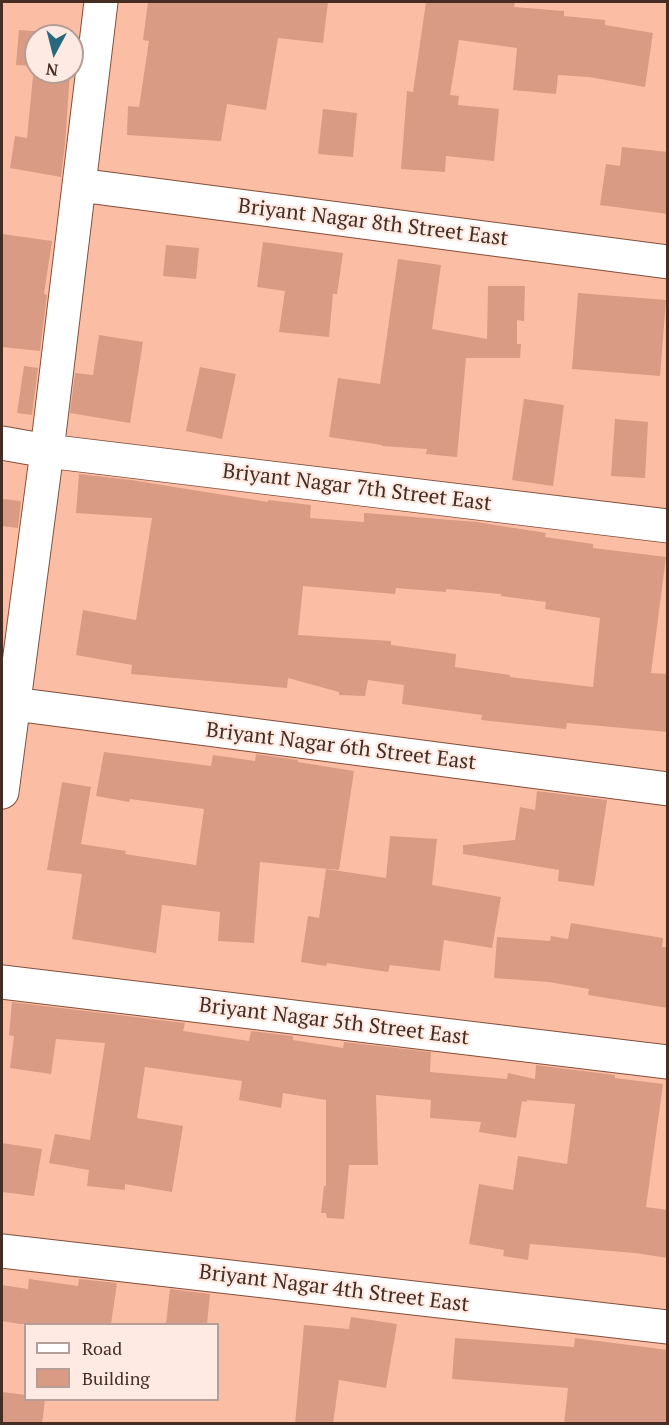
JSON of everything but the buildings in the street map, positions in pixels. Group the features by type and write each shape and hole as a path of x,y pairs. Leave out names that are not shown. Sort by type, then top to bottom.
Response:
{"street":[{"path":"2,792 47,451 101,2"},
{"name":"Briyant Nagar 8th Street East","path":"80,185 668,262"},
{"name":"Briyant Nagar 7th Street East","path":"2,443 47,451 668,526"},
{"name":"Briyant Nagar 6th Street East","path":"14,704 668,789"},
{"name":"Briyant Nagar 5th Street East","path":"2,982 668,1062"},
{"name":"Briyant Nagar 4th Street East","path":"2,1251 668,1327"}]}
